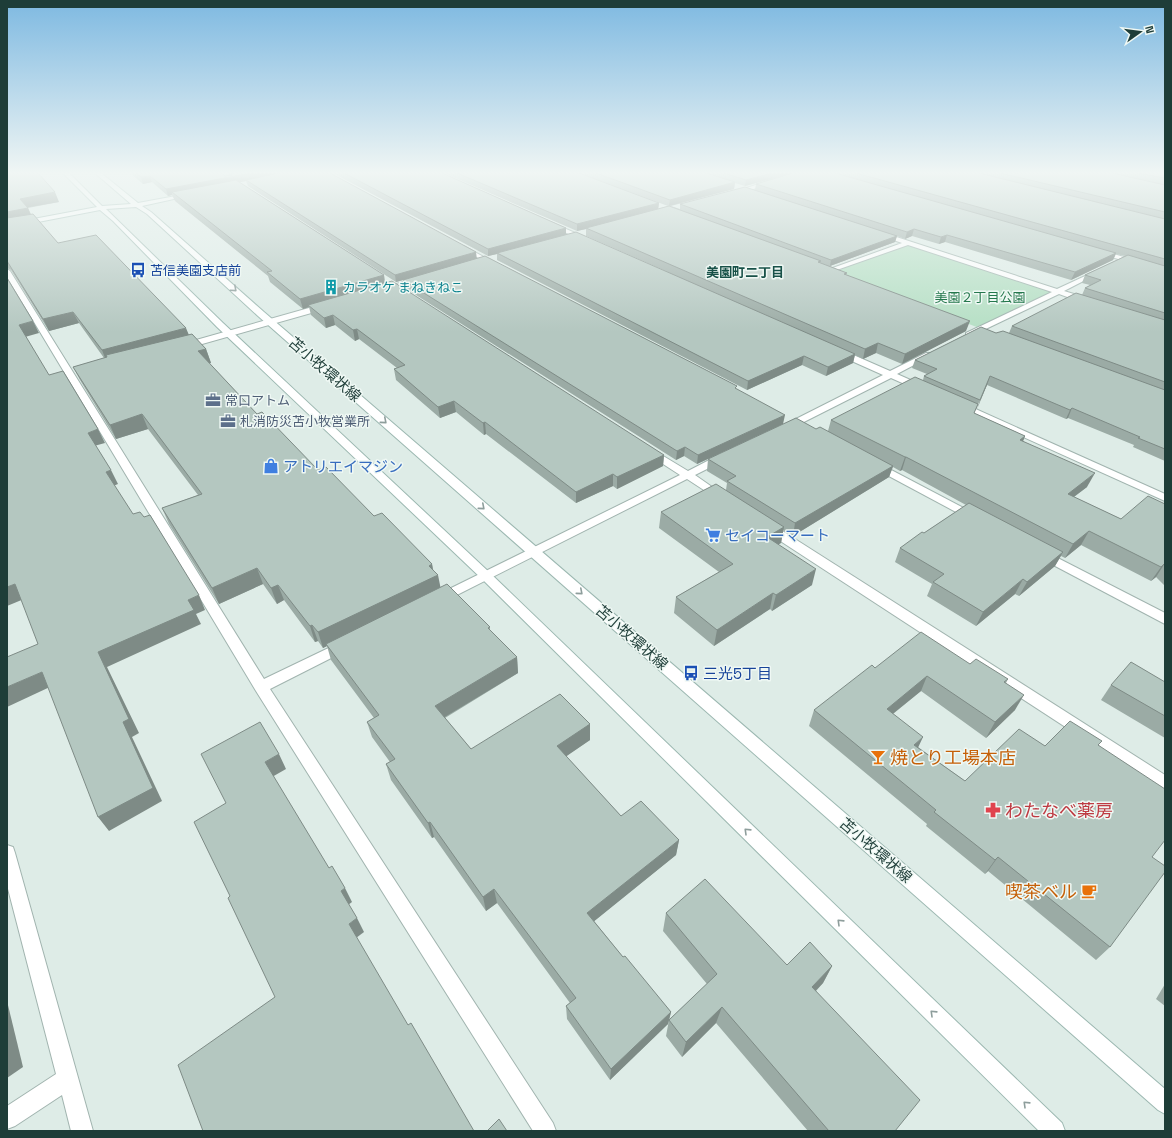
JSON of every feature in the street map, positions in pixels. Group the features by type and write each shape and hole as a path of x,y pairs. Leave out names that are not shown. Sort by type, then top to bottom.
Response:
{"street":[{"path":"121,226 230,334 486,576 1054,1131"},
{"name":"苫小牧環状線","path":"164,226 1165,1103"},
{"path":"555,226 591,242"},
{"path":"562,240 592,231"},
{"path":"871,231 1092,303"},
{"path":"452,241 491,259 501,268"},
{"path":"844,276 825,269 908,243"},
{"path":"1094,250 1165,271"},
{"path":"472,264 491,259"},
{"path":"961,339 1056,291 1124,259"},
{"path":"7,271 76,376 261,687 545,1131"},
{"path":"379,291 430,276"},
{"path":"381,278 407,295"},
{"path":"177,348 333,304"},
{"path":"832,348 927,391"},
{"path":"776,432 800,424 890,374 940,350"},
{"path":"956,404 1165,498"},
{"path":"783,415 800,424"},
{"path":"640,445 727,500"},
{"path":"430,604 533,551 728,455"},
{"path":"866,460 984,523"},
{"path":"760,522 1165,783"},
{"path":"1033,549 1165,619"},
{"path":"261,687 352,642"},
{"path":"7,853 82,1131"},
{"path":"7,1118 68,1079"}],"green space":[{"name":"美園２丁目公園","path":"908,243 1056,291 982,329 829,271"}],"building":[{"path":"7,226 43,226 58,243 96,235 186,328 102,350 73,312 43,319 7,261"},
{"path":"215,226 308,226 384,275 300,299 267,272 272,271"},
{"path":"318,226 428,226 476,252 395,275"},
{"path":"445,226 562,226 566,228 488,249"},
{"path":"593,226 725,226 821,261 818,262 847,273 844,274 970,321 905,354 878,343 865,349 586,228"},
{"path":"740,226 866,226 897,236 831,260"},
{"path":"888,226 1022,226 1116,253 1075,272 947,235 941,237 914,229 907,232"},
{"path":"1047,226 1165,226 1165,259"},
{"path":"576,232 855,354 828,367 804,356 748,381 497,253"},
{"path":"1128,255 1165,266 1165,313 1085,288 1101,280 1085,275"},
{"path":"485,256 737,386 735,388 785,415 698,455 685,447 677,451 403,280"},
{"path":"7,278 33,321 19,325 49,375 63,371 98,429 88,433 111,470 106,472 133,514 140,512 144,517 150,515 199,595 188,600 194,610 98,652 129,719 123,722 153,788 98,817 42,672 7,687 7,657 38,644 15,584 7,587"},
{"path":"392,281 664,455 617,477 613,474 576,492 485,422 483,423 454,401 438,407 394,369 405,365 357,329 353,330 333,315 324,318 308,305"},
{"path":"1076,293 1165,320 1165,382 1012,326"},
{"path":"981,327 996,333 1003,331 1165,390 1165,449 1072,408 1070,410 990,376 980,400 924,376 937,369 915,360"},
{"path":"192,334 206,349 198,351 257,414 262,412 318,470 326,467 374,516 382,513 432,564 429,566 438,575 318,632 312,625 310,626 278,585 271,588 257,568 212,588 162,508 202,494 142,414 110,425 73,367 107,357 106,355"},
{"path":"915,377 978,404 974,413 1025,436 1020,440 1095,473 1068,494 1121,519 1148,496 1165,504 1165,563 1161,567 1089,531 1073,544 906,457 831,420"},
{"path":"796,418 816,429 820,427 893,466 795,523 727,481 736,476 708,459"},
{"path":"716,484 784,527 767,537 816,569 776,595 773,593 717,630 676,597 733,564 661,512"},
{"path":"969,503 1063,552 1027,582 1023,579 983,612 933,582 944,574 900,548 922,532 924,533"},
{"path":"447,584 490,627 488,628 517,657 435,706 471,749 560,694 590,724 557,746 621,816 641,801 679,840 587,913 671,1012 611,1069 566,1006 576,998 494,889 483,897 430,822 428,823 386,764 395,759 367,722 379,715 326,644"},
{"path":"921,632 970,664 976,659 1008,679 1004,682 1024,695 995,722 927,676 887,709 923,737 914,745 965,781 1019,729 1045,746 1070,721 1102,741 1098,745 1165,789 1165,840 1152,857 1165,866 1165,872 1110,947 998,857 995,860 934,812 936,810 814,710 872,665 875,668"},
{"path":"1131,662 1165,682 1165,716 1111,685"},
{"path":"260,722 279,754 265,762 329,868 332,866 345,888 341,891 357,918 349,924 408,1025 411,1023 474,1131 203,1131 178,1065 275,997 228,898 230,896 194,822 226,803 201,754"},
{"path":"705,879 787,965 810,942 832,966 812,987 920,1100 895,1131 829,1131 722,1007 686,1042 669,1020 717,974 666,913"},
{"path":"499,1119 507,1131 487,1131"}],"place":[{"name":"苫信美園支店前","path":"138,270"},
{"name":"カラオケ まねきねこ","path":"331,287"},
{"name":"常口アトム","path":"213,400"},
{"name":"札消防災苫小牧営業所","path":"228,421"},
{"name":"アトリエイマジン","path":"271,466"},
{"name":"セイコーマート","path":"713,535"},
{"name":"三光5丁目","path":"691,673"},
{"name":"焼とり工場本店","path":"878,757"},
{"name":"わたなべ薬房","path":"993,810"},
{"name":"喫茶ベル","path":"1089,891"}],"district":[{"name":"美園町二丁目","path":"745,272"}]}
